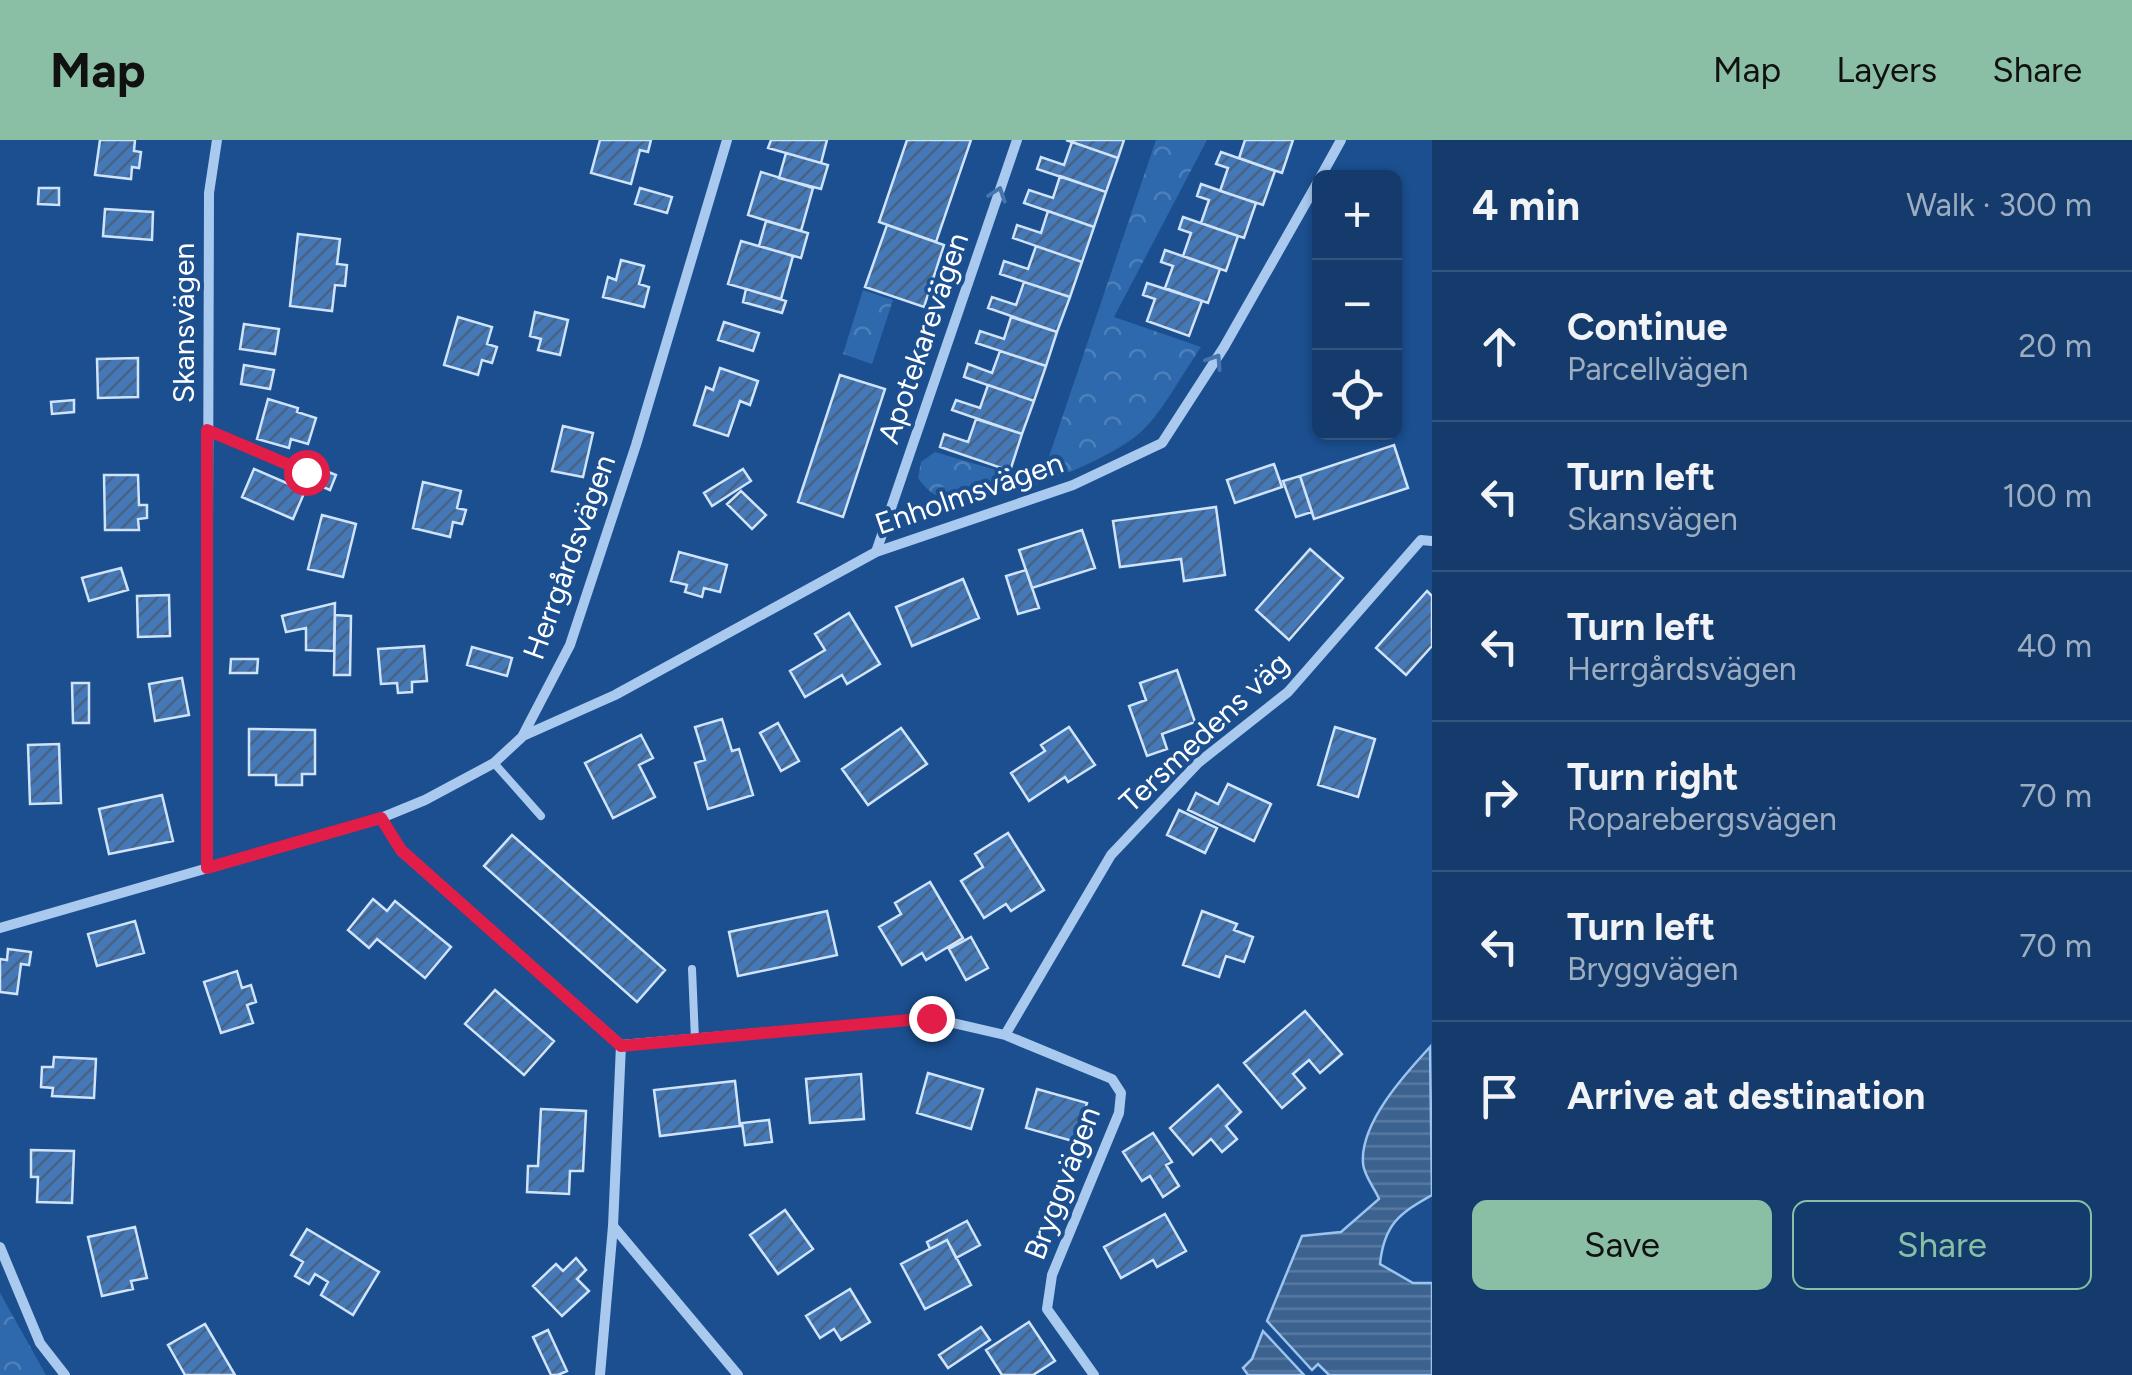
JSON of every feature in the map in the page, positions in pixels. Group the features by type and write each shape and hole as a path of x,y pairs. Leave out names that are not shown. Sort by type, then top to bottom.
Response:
{"street":[{"name":"Skansvägen","path":"207,868 208,193 217,140"},
{"name":"Herrgårdsvägen","path":"0,928 381,818 494,764 522,736 570,645 727,140"},
{"name":"Apotekarevägen","path":"876,552 1017,140"},
{"name":"Enholmsvägen","path":"1324,170 1341,140"},
{"name":"Enholmsvägen","path":"522,736 615,695 876,552 1073,485 1162,443 1224,347 1312,192"},
{"name":"Tersmedens väg","path":"1005,1035 1111,856 1198,764 1288,692 1420,540 1432,542"},
{"path":"381,818 401,850 621,1046 613,1226 600,1375"},
{"name":"Bryggvägen","path":"621,1046 931,1018 1005,1035 1112,1079 1121,1093 1119,1113 1052,1275 1048,1308 1094,1375"},
{"path":"613,1226 738,1375"},
{"path":"0,1247 40,1343 64,1375"}],"lane":[{"path":"207,430 306,472"},
{"path":"494,764 541,816"},
{"path":"692,969 694,1039"}],"green space":[{"path":"1156,140 1207,140 1114,317 1201,347 1143,430 1104,456 1040,483"},
{"path":"863,290 893,300 872,364 843,354"},
{"path":"935,452 1039,483 995,495 949,499 931,492 918,478 921,462"},
{"path":"0,1293 46,1375 0,1375"}],"shaded area":[{"path":"1430,1047 1432,1195 1396,1221 1385,1239 1380,1264 1413,1283 1432,1283 1432,1375 1329,1375 1318,1364 1312,1370 1267,1321 1302,1236 1341,1232 1379,1199 1364,1167 1369,1132 1386,1100"},
{"path":"1263,1331 1304,1375 1248,1375 1243,1368 1252,1359"}],"building":[{"path":"100,140 135,140 134,151 141,152 139,168 132,167 131,179 95,175"},
{"path":"600,140 651,140 648,152 640,150 631,184 591,173"},
{"path":"771,140 827,140 821,163 768,148"},
{"path":"907,140 971,140 936,242 879,222"},
{"path":"1066,140 1124,140 1118,158"},
{"path":"1245,140 1293,140 1282,173 1239,158"},
{"path":"1072,142 1118,158 1106,192 1037,169 1041,157 1064,165"},
{"path":"1221,152 1275,171 1263,205 1220,191 1228,168 1216,164"},
{"path":"786,153 828,165 821,189 779,178"},
{"path":"761,172 813,188 801,231 748,215"},
{"path":"1060,176 1106,192 1094,227 1024,203 1029,190 1053,198"},
{"path":"1201,184 1256,203 1244,238 1201,223 1209,200 1197,196"},
{"path":"39,188 59,188 59,205 38,204"},
{"path":"640,188 672,197 667,213 635,204"},
{"path":"105,209 153,212 152,240 103,236"},
{"path":"1048,211 1094,227 1082,262 1013,238 1017,225 1041,233"},
{"path":"1183,217 1238,236 1226,271 1183,256 1191,233 1179,229"},
{"path":"766,221 808,233 801,258 759,246"},
{"path":"887,225 944,245 924,307 865,287"},
{"path":"298,234 340,239 337,264 347,265 345,286 335,285 332,311 290,306"},
{"path":"741,241 793,256 781,299 728,284"},
{"path":"1036,246 1082,262 1070,297 1000,274 1004,261 1028,269"},
{"path":"1165,250 1220,269 1208,303 1165,288 1173,266 1161,262"},
{"path":"621,260 644,266 639,284 649,287 644,307 603,297 608,277 616,280"},
{"path":"1024,282 1070,297 1057,332 988,308 992,297 1016,305"},
{"path":"1147,283 1202,301 1189,336 1147,321 1155,299 1143,295"},
{"path":"746,289 786,301 782,313 743,302"},
{"path":"535,312 568,320 560,355 538,350 541,339 530,336"},
{"path":"458,317 492,327 487,344 497,347 492,363 482,360 478,375 444,365"},
{"path":"1011,317 1057,332 1046,366 976,343 980,331 1004,339"},
{"path":"724,322 759,333 753,351 718,340"},
{"path":"244,324 279,329 275,354 240,349"},
{"path":"1000,351 1046,366 1034,401 964,377 968,364 992,373"},
{"path":"138,358 138,397 98,398 97,359"},
{"path":"244,365 274,370 270,389 241,384"},
{"path":"720,368 758,381 750,405 740,401 728,436 694,425 706,387 713,390"},
{"path":"840,375 885,389 843,517 798,502"},
{"path":"988,385 1034,401 1022,434 952,410 956,400 980,408"},
{"path":"268,399 316,418 308,444 291,439 289,448 257,439"},
{"path":"74,400 74,412 52,414 51,402"},
{"path":"976,419 1022,434 1010,471 940,447 944,434 968,442"},
{"path":"563,426 593,433 583,477 552,471"},
{"path":"1394,445 1408,488 1314,519 1300,476"},
{"path":"1274,464 1282,487 1235,503 1227,480"},
{"path":"313,466 336,475 330,490 307,480"},
{"path":"254,469 305,491 293,519 242,497"},
{"path":"743,469 751,481 712,506 704,493"},
{"path":"104,475 138,475 139,505 147,505 147,518 138,519 139,530 105,530"},
{"path":"1300,476 1312,512 1296,517 1283,481"},
{"path":"423,482 461,491 457,508 466,510 462,524 453,522 450,537 413,528"},
{"path":"741,491 766,515 752,529 727,504"},
{"path":"1216,507 1225,575 1184,581 1181,559 1120,567 1113,521"},
{"path":"322,515 356,524 343,577 308,569"},
{"path":"1082,530 1095,568 1032,588 1019,550"},
{"path":"1310,549 1343,578 1289,640 1256,610"},
{"path":"679,552 727,565 720,592 704,588 702,597 685,592 687,585 671,581"},
{"path":"121,568 128,590 89,601 82,578"},
{"path":"1026,570 1039,608 1018,614 1006,576"},
{"path":"963,579 979,618 912,646 896,607"},
{"path":"1427,591 1432,596 1432,646 1406,675 1376,648"},
{"path":"169,595 170,636 138,637 137,596"},
{"path":"335,603 334,651 306,650 306,628 286,632 282,616"},
{"path":"849,613 880,664 847,684 842,675 805,697 790,671 825,650 815,634"},
{"path":"335,615 351,616 350,675 334,675"},
{"path":"424,646 427,681 412,682 412,692 398,693 397,683 381,684 378,649"},
{"path":"472,647 512,658 507,676 467,665"},
{"path":"231,659 258,659 257,673 230,673"},
{"path":"1177,670 1195,722 1162,734 1167,749 1147,756 1129,706 1146,700 1140,683"},
{"path":"182,678 189,715 155,721 149,684"},
{"path":"72,683 89,683 89,723 73,723"},
{"path":"722,719 732,751 739,749 753,795 708,809 695,763 705,760 695,727"},
{"path":"778,723 799,761 781,771 760,733"},
{"path":"1069,727 1095,765 1068,782 1065,777 1029,801 1011,773 1045,751 1041,745"},
{"path":"1335,727 1375,739 1358,797 1318,785"},
{"path":"901,728 927,764 868,805 842,769"},
{"path":"249,729 315,730 315,774 302,774 302,785 276,785 276,775 249,775"},
{"path":"641,735 653,758 639,765 655,797 613,818 585,763"},
{"path":"59,744 61,803 30,804 28,745"},
{"path":"1228,784 1271,804 1254,841 1188,810 1196,793 1218,804"},
{"path":"162,795 173,841 109,854 99,809"},
{"path":"1179,810 1217,828 1205,853 1167,835"},
{"path":"1008,833 1044,890 1011,911 1006,904 984,918 961,881 983,867 975,854"},
{"path":"512,835 665,970 637,1002 484,866"},
{"path":"930,882 963,938 926,960 922,953 902,965 879,927 901,914 895,903"},
{"path":"373,899 387,911 395,901 451,947 425,978 377,939 369,948 348,930"},
{"path":"827,911 837,955 738,976 729,932"},
{"path":"1202,911 1237,924 1234,930 1253,937 1244,962 1226,956 1219,977 1183,965"},
{"path":"135,921 144,953 97,966 88,934"},
{"path":"971,937 988,968 966,980 949,949"},
{"path":"8,949 31,952 29,965 21,964 17,994 0,992 0,959 7,960"},
{"path":"237,971 242,988 251,985 256,1002 247,1005 253,1023 221,1033 204,982"},
{"path":"495,990 554,1041 524,1075 465,1024"},
{"path":"1305,1011 1342,1054 1320,1073 1309,1060 1293,1074 1305,1088 1282,1108 1244,1063"},
{"path":"54,1057 96,1059 94,1098 52,1096 53,1088 41,1087 42,1067 53,1067"},
{"path":"928,1073 983,1089 971,1129 917,1113"},
{"path":"861,1074 864,1119 810,1123 806,1079"},
{"path":"735,1081 740,1126 660,1136 654,1090"},
{"path":"1218,1085 1241,1112 1226,1126 1237,1139 1222,1152 1211,1139 1193,1155 1170,1128"},
{"path":"1037,1089 1087,1103 1076,1142 1026,1128"},
{"path":"541,1109 586,1111 583,1171 570,1171 569,1194 527,1192 528,1166 538,1166"},
{"path":"769,1120 772,1142 745,1145 742,1123"},
{"path":"1153,1133 1172,1162 1166,1165 1179,1186 1163,1197 1150,1176 1142,1181 1123,1152"},
{"path":"31,1150 74,1151 72,1203 37,1202 38,1177 31,1177"},
{"path":"785,1210 813,1249 778,1274 750,1235"},
{"path":"1165,1214 1186,1251 1157,1267 1153,1260 1121,1278 1104,1247"},
{"path":"967,1221 980,1245 956,1258 947,1240 930,1249 927,1242"},
{"path":"135,1227 147,1278 131,1281 133,1289 102,1296 88,1237"},
{"path":"307,1229 379,1272 353,1315 321,1295 328,1282 315,1274 309,1284 295,1276 303,1262 291,1255"},
{"path":"947,1240 971,1285 925,1309 901,1264"},
{"path":"576,1258 586,1270 577,1279 589,1291 562,1316 533,1286 556,1264 563,1271"},
{"path":"850,1289 870,1322 841,1340 834,1329 820,1338 806,1316"},
{"path":"1029,1322 1055,1361 1033,1375 1002,1375 986,1350"},
{"path":"205,1324 235,1375 185,1375 168,1345"},
{"path":"981,1327 990,1340 948,1368 939,1355"},
{"path":"548,1330 567,1371 558,1375 551,1375 533,1337"}],"route":[{"path":"306,472 207,430 207,868 381,818 401,850 621,1046 931,1018"}]}
